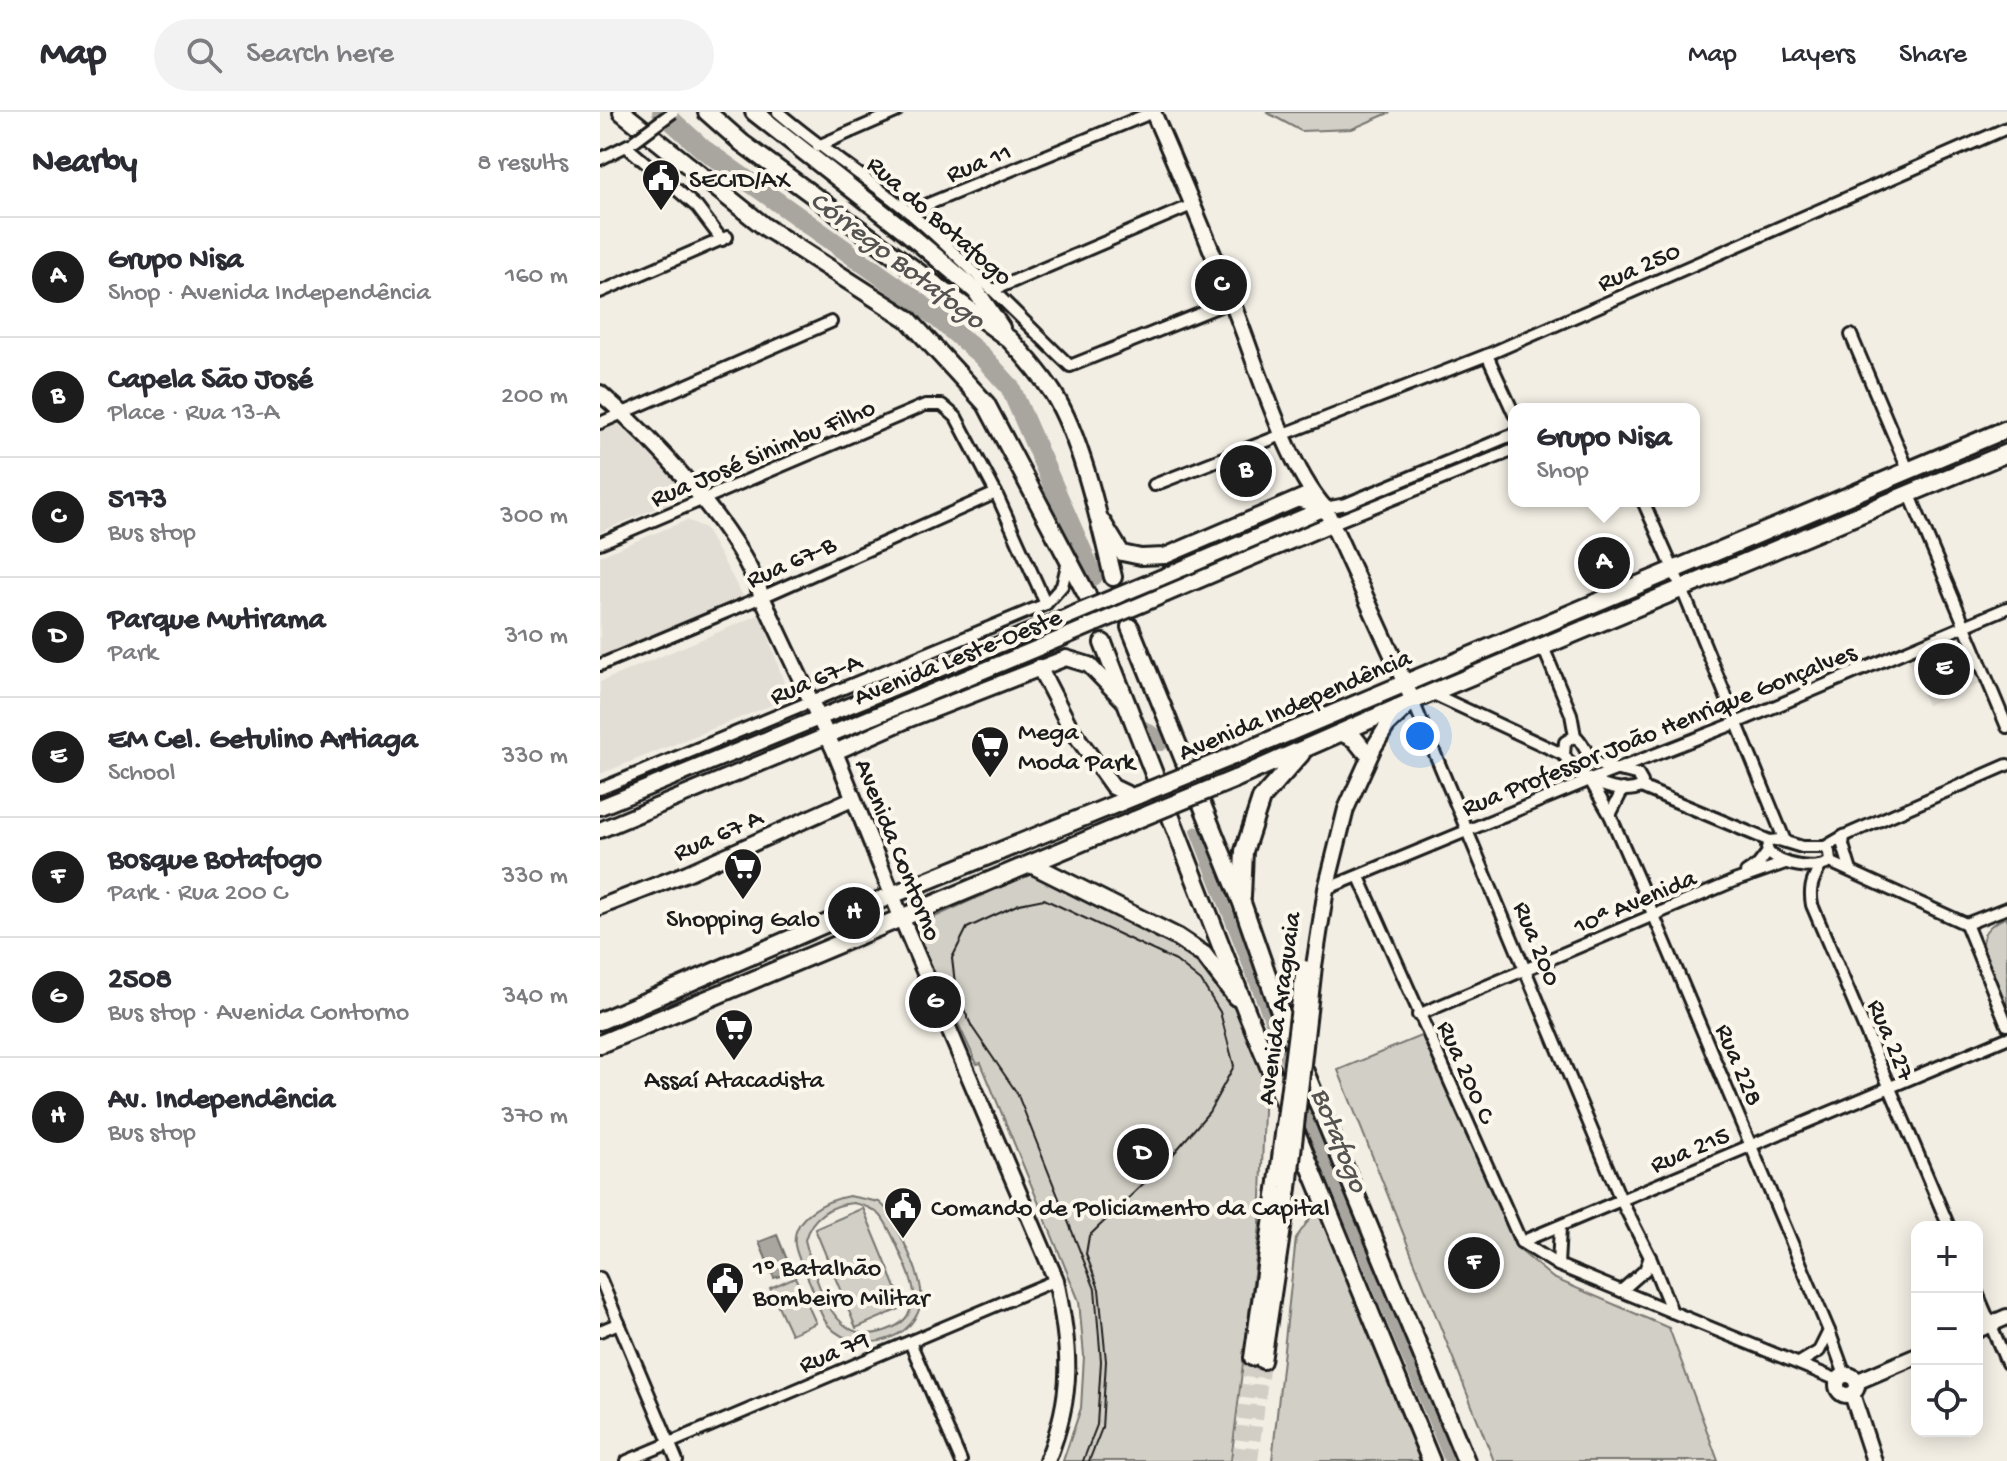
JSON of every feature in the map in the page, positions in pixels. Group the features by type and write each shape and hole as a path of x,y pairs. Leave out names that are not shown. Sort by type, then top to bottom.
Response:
{"main road":[{"path":"622,112 765,227 908,319 986,404 1087,595"},
{"path":"707,112 742,143 1009,339"},
{"path":"754,112 903,229 976,291 1009,339 1034,366 1064,414 1113,577"},
{"name":"Rua 200","path":"1153,112 1283,433 1312,493 1333,523 1413,701"},
{"name":"Avenida Contorno","path":"600,393 624,413 703,500 754,573 762,597 827,733 928,984 1056,1280 1068,1338 1068,1383 1059,1431 1047,1461"},
{"name":"Avenida Independência","path":"600,1021 892,895 1226,759 2007,429"},
{"name":"Avenida Independência","path":"600,1044 2007,453"},
{"path":"1095,509 1122,553 1141,557 1165,556 1312,493"},
{"name":"Avenida Leste-Oeste","path":"600,807 1325,508"},
{"name":"Avenida Leste-Oeste","path":"600,830 1333,523"},
{"path":"1130,627 1242,903 1279,1009 1466,1461"},
{"path":"1103,643 1246,1010 1431,1461"},
{"path":"835,752 907,720 1066,658 1089,665 1127,703"},
{"path":"1039,667 1070,727 1097,766 1113,787 1136,796"},
{"name":"Avenida Araguaia","path":"1258,1360 1326,853 1338,812 1363,749 1406,682"},
{"name":"Avenida Araguaia","path":"1310,965 1346,809 1387,726 1413,701"},
{"path":"874,716 907,720"},
{"path":"1343,733 1355,739 1363,749"},
{"path":"1242,903 1244,851 1261,799 1306,749"},
{"name":"Rua 67 A","path":"600,907 687,873 852,799"},
{"path":"1031,864 1177,937 1204,955 1246,1010"},
{"path":"1984,1327 2007,1317"},
{"path":"1874,1461 1848,1383 1911,1358"}],"street":[{"path":"600,159 631,144 673,112"},
{"name":"Rua do Botafogo","path":"778,112 818,146 909,212 1070,366 1232,301"},
{"path":"818,146 896,112"},
{"name":"Rua 11","path":"909,212 1153,112"},
{"name":"Rua 250","path":"1154,485 1487,355 2007,128"},
{"path":"600,292 725,239 697,207 631,144"},
{"path":"993,290 1192,205"},
{"path":"600,423 831,322"},
{"path":"1851,335 1909,472"},
{"path":"1487,355 1509,403"},
{"name":"Rua José Sinimbu Filho","path":"600,543 925,405 942,405 956,417 996,493"},
{"path":"1294,501 1325,508 1346,504 1508,436"},
{"path":"1333,523 1508,452"},
{"path":"996,493 1046,604 1062,586 1068,559"},
{"name":"Rua 67-B","path":"600,665 996,493"},
{"path":"1910,495 2007,727"},
{"path":"1646,507 1785,841"},
{"name":"Rua 67-A","path":"600,789 1046,604"},
{"name":"Rua Professor João Henrique Gonçalves","path":"1326,889 1736,723 2007,608"},
{"path":"1543,647 1571,714 1575,736 1594,761 1638,775 1641,787"},
{"path":"1431,693 1564,755 1570,765 1590,780 1623,789 1641,787 1769,847 1785,863 1825,865 1851,871 1966,924 2006,1022"},
{"name":"Rua 200","path":"1413,701 1621,1200 1650,1257 1672,1312"},
{"path":"774,719 780,733"},
{"path":"1564,755 1565,742 1575,736"},
{"path":"1769,847 1785,841 1802,847 1825,847 2007,765"},
{"name":"Rua 228","path":"1590,780 1610,815 1752,1145 1848,1383"},
{"path":"1610,815 1623,789"},
{"path":"1844,836 1843,845 1851,871"},
{"name":"10ª Avenida","path":"1734,881 1758,865 1769,847"},
{"path":"1825,847 1829,852 1825,865"},
{"name":"10ª Avenida","path":"1418,1015 1734,881 1785,863"},
{"name":"Rua 227","path":"1825,865 1812,881 1812,905 1946,1221"},
{"name":"Rua 200 C","path":"1359,877 1521,1242"},
{"path":"1966,924 2007,908"},
{"name":"Rua 215","path":"1521,1242 2007,1038"},
{"path":"1558,1265 1560,1227"},
{"path":"1521,1242 1558,1265 1848,1383"},
{"path":"1621,1291 1645,1270 1650,1257"},
{"path":"600,1278 677,1461"},
{"name":"Rua 79","path":"627,1461 1056,1280"},
{"path":"600,1331 619,1323"},
{"path":"1984,1327 2007,1363"},
{"path":"1799,1363 1819,1351 1829,1331"},
{"path":"910,1342 961,1461"}],"shaded area":[{"path":"1266,112 1391,112 1352,129 1301,131"},
{"path":"620,423 632,428 687,495 600,532 600,426"},
{"path":"687,520 705,528 744,598 600,657 600,556"},
{"path":"761,614 789,698 600,774 600,682"},
{"path":"1953,634 1964,639 1983,683 1927,705 1906,655"},
{"path":"1037,870 1204,955 1246,1010 1265,1081 1260,1225 1231,1461 1063,1461 1081,1408 1084,1356 1079,1301 981,1063 977,1064 913,927"},
{"path":"2007,917 2007,1008 1982,946 1989,927"},
{"path":"1423,1035 1516,1247 1553,1278 1669,1328 1718,1461 1494,1461 1338,1070"},
{"path":"849,1196 879,1202 889,1211 915,1267 921,1302 915,1318 905,1330 890,1338 874,1342 858,1341 842,1336 828,1325 798,1255 795,1235 799,1226 812,1211","holes":["853,1203 874,1210 884,1220 914,1290 913,1303 905,1319 881,1332 864,1334 850,1329 838,1319 820,1289 805,1240 812,1225 823,1214 837,1206"]},
{"path":"1325,1197 1440,1461 1272,1461 1296,1238"},
{"path":"863,1208 904,1307 856,1328 815,1229"},
{"path":"777,1235 792,1272 774,1278 759,1242"},
{"path":"795,1277 816,1323 791,1334 770,1288"}],"waterway":[{"name":"Córrego Botafogo","path":"662,112 703,149 921,304 981,355 1010,387 1093,576"},
{"path":"1136,727 1160,741"},
{"name":"Botafogo","path":"1196,832 1290,1072"},
{"name":"Botafogo","path":"1300,1099 1450,1461"}],"tunnel":[{"path":"1239,1461 1252,1358"},
{"path":"1251,1461 1263,1361"}],"tram line":[{"path":"1083,1461 1097,1425 1101,1361 1095,1289 1017,1093 972,1027 956,992 952,958 967,928 1019,904 1044,899 1176,961 1201,981 1220,1012 1234,1066 1209,1112 1169,1159 1089,1236 1086,1254 1099,1289 1106,1361 1102,1428 1089,1461"}],"place":[{"name":"SECID/AX","path":"661,212"},
{"name":"5173","path":"1221,285"},
{"name":"Capela São José","path":"1246,471"},
{"name":"Grupo Nisa","path":"1604,563"},
{"name":"EM Cel. Getulino Artiaga","path":"1944,669"},
{"name":"Mega Moda Park","path":"990,779"},
{"name":"Shopping Galo","path":"743,901"},
{"name":"Av. Independência","path":"854,913"},
{"name":"2508","path":"935,1002"},
{"name":"Assaí Atacadista","path":"734,1062"},
{"name":"Parque Mutirama","path":"1143,1154"},
{"name":"Comando de Policiamento da Capital","path":"903,1240"},
{"name":"Bosque Botafogo","path":"1474,1263"},
{"name":"1º Batalhão Bombeiro Militar","path":"725,1315"}]}
